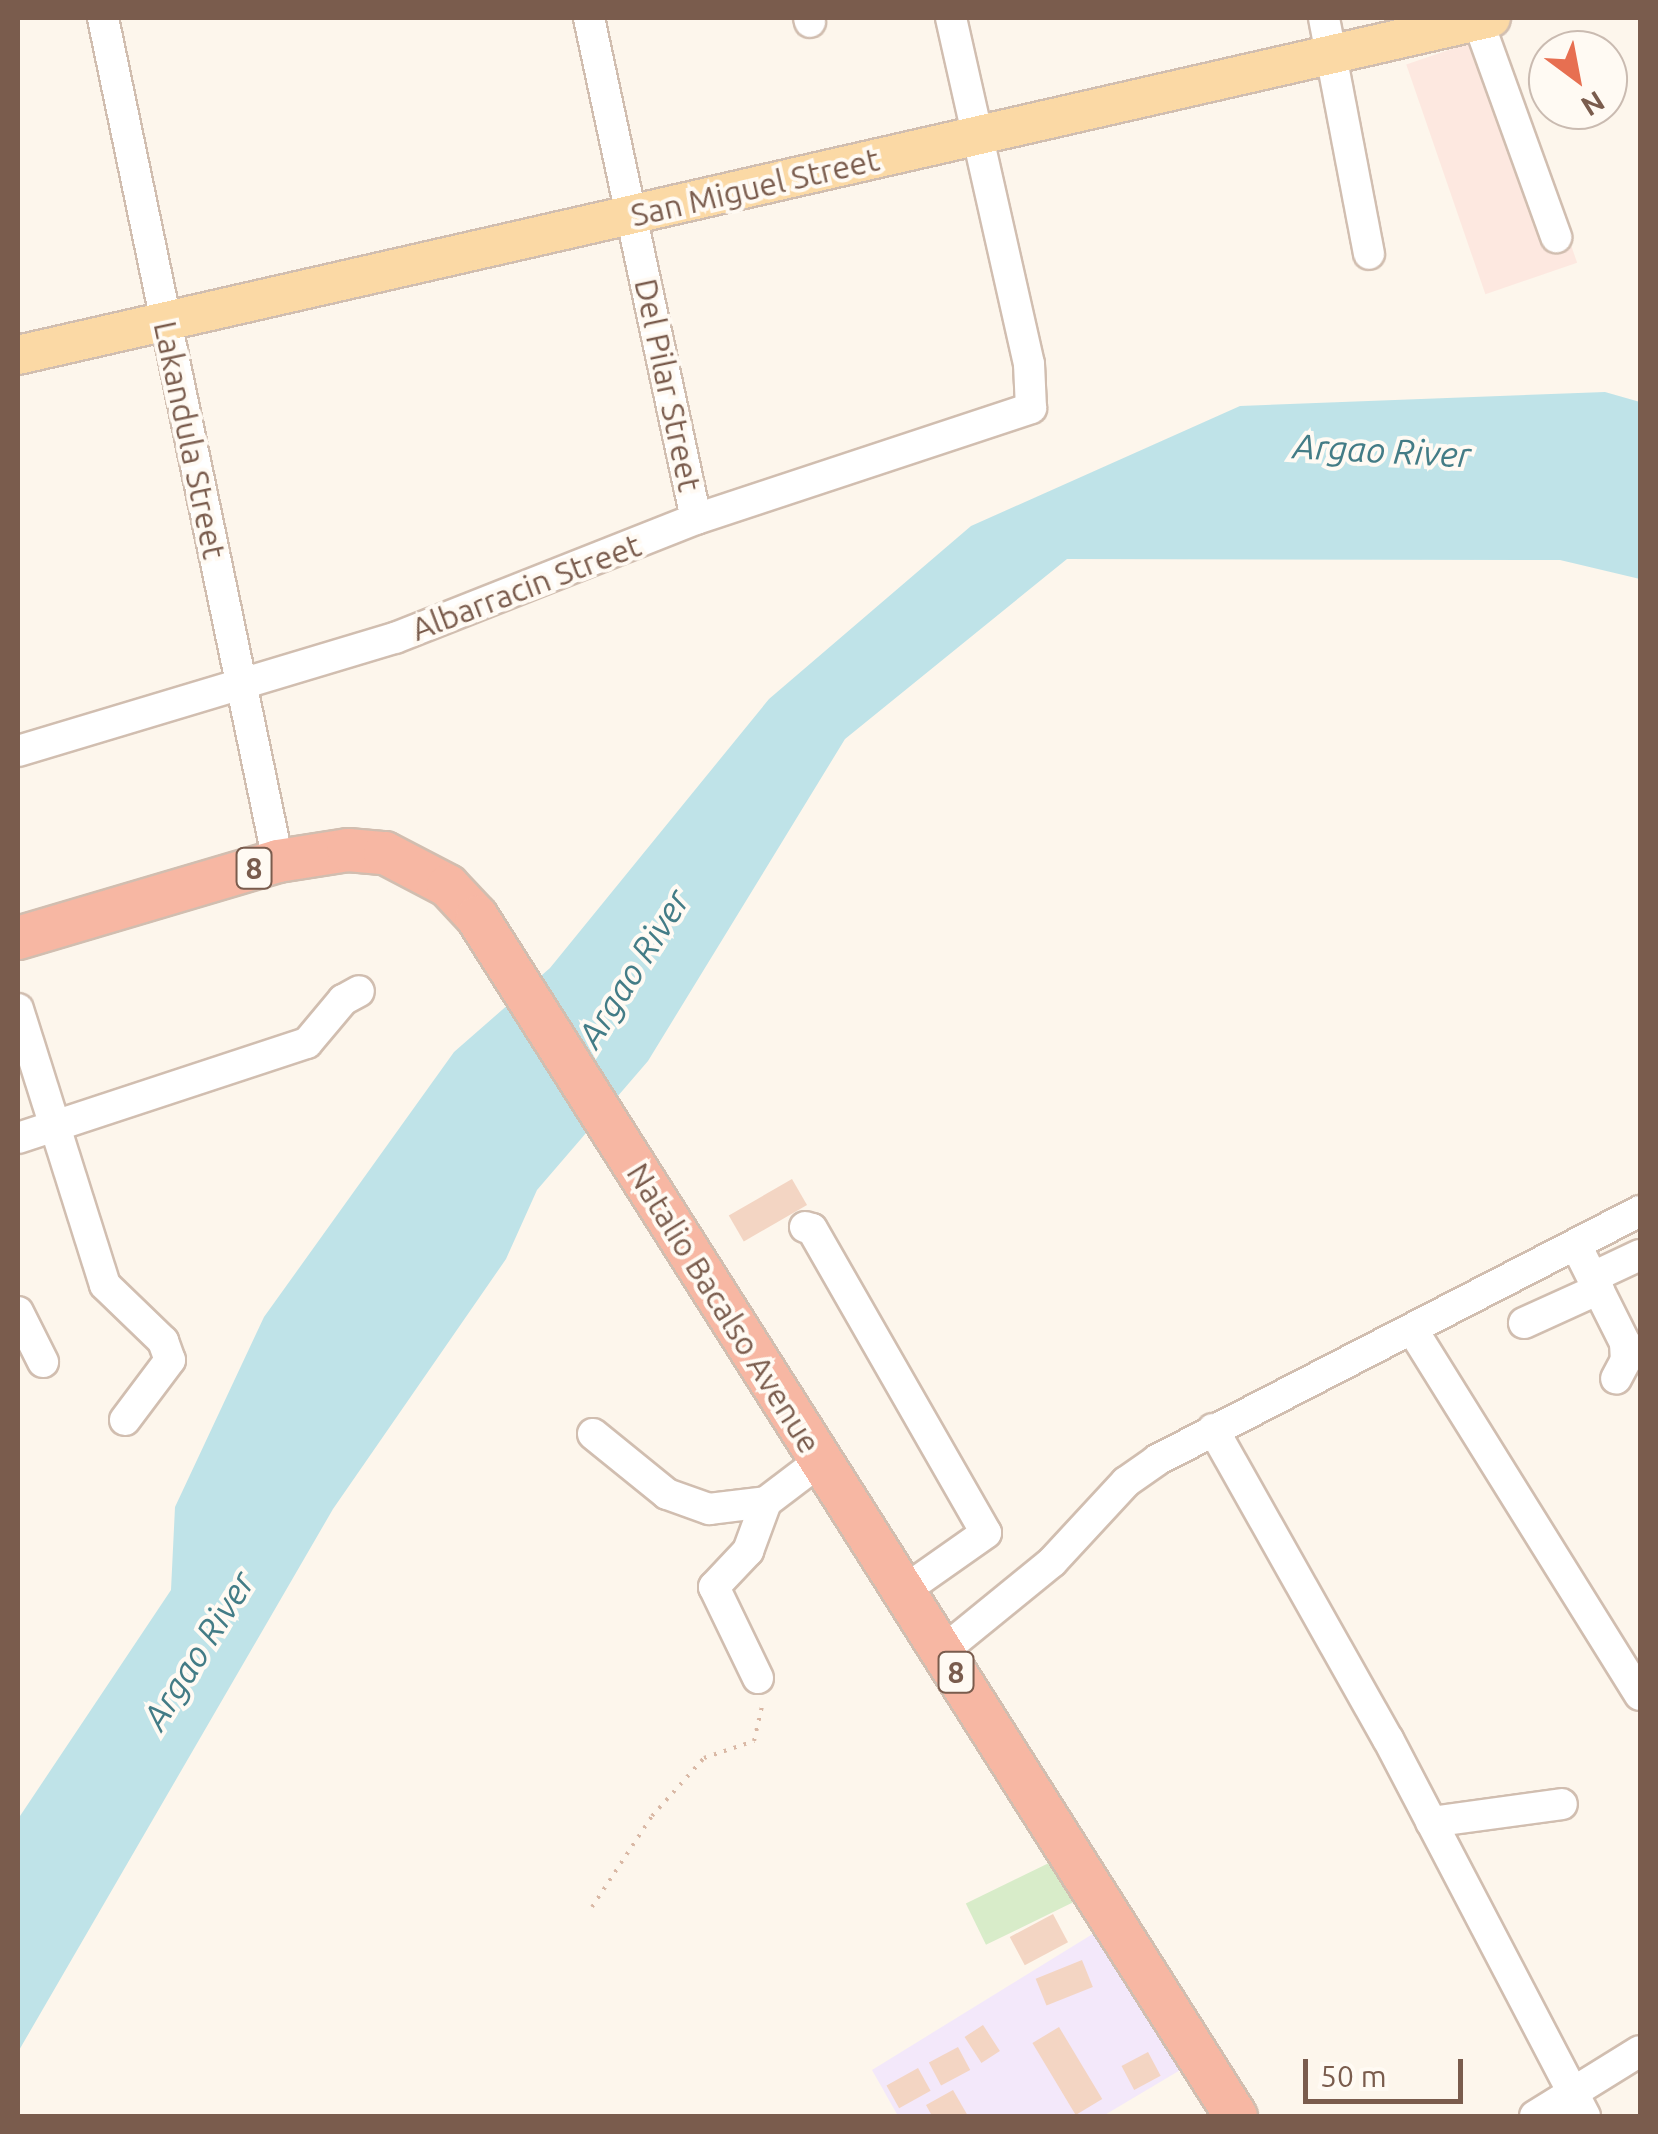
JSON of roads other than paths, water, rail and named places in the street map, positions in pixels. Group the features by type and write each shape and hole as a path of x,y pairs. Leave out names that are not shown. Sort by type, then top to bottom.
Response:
{"highway":[{"name":"Natalio Bacalso Avenue","path":"18,938 278,862 348,850 386,853 448,886 477,917 1236,2116"}],"main road":[{"name":"San Miguel Street","path":"18,355 1332,58 1485,19"}],"street":[{"name":"Lakandula Street","path":"104,18 278,862"},
{"name":"Del Pilar Street","path":"588,18 696,519"},
{"path":"951,18 974,137"},
{"path":"1324,18 1369,254"},
{"path":"1485,19 1556,236"},
{"name":"Albarracin Street","path":"18,752 240,680 395,638 696,519 1030,408 1029,364 974,137"},
{"path":"18,1138 307,1043 343,1000 359,991"},
{"path":"18,1010 50,1128 105,1285 163,1341 170,1360 125,1420"},
{"path":"943,1651 1052,1562 1126,1482 1213,1429 1640,1212"},
{"path":"805,1227 812,1229 986,1533 904,1590"},
{"path":"1576,1245 1625,1342 1626,1360 1616,1379"},
{"path":"1524,1323 1640,1255"},
{"path":"18,1313 43,1362"},
{"path":"1412,1330 1640,1695"},
{"path":"1213,1429 1431,1822 1578,2106"},
{"path":"593,1434 668,1494 709,1509 766,1502 820,1461"},
{"path":"758,1678 714,1587 748,1551 766,1502"},
{"path":"1431,1822 1562,1804"},
{"path":"1536,2116 1578,2106 1640,2051"}],"water":[{"name":"Argao River","path":"1605,392 1640,402 1640,579 1560,560 1067,559 845,739 648,1061 537,1190 506,1259 333,1509 18,2052 18,1819 171,1590 175,1507 264,1317 454,1052 550,968 769,699 971,526 1240,406"}]}
